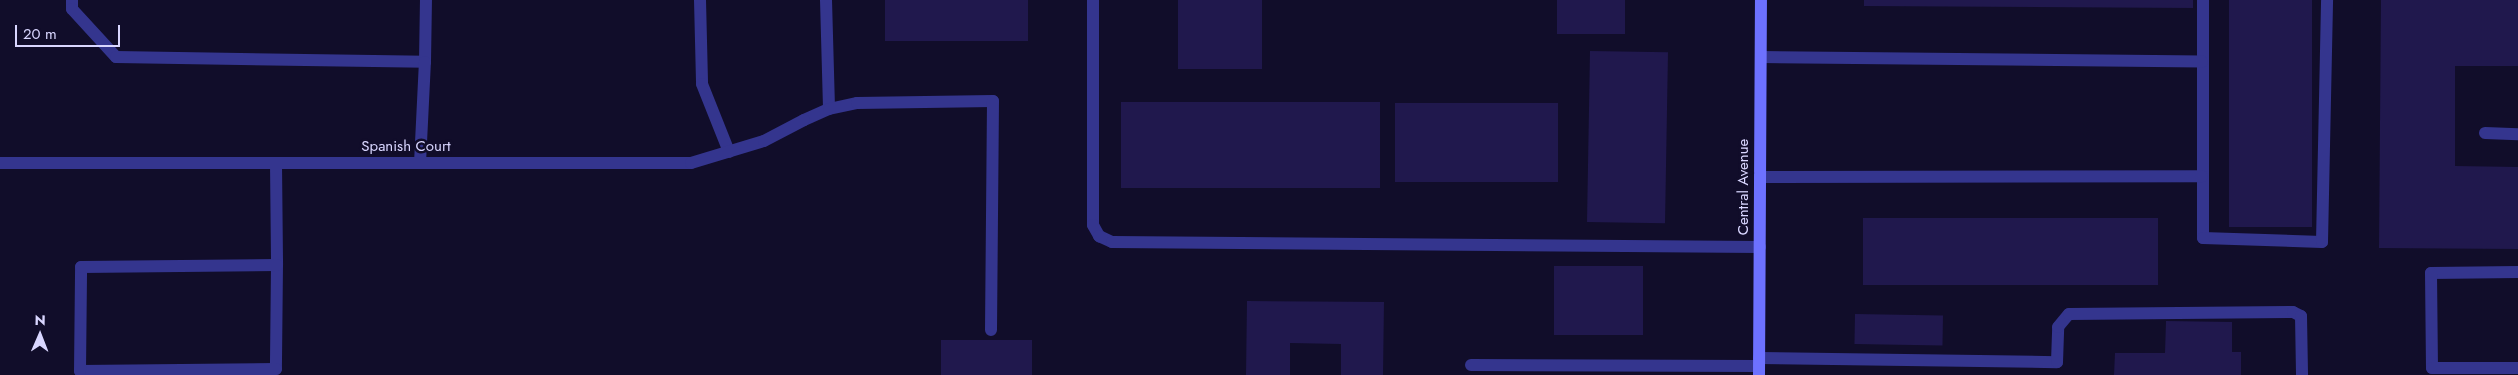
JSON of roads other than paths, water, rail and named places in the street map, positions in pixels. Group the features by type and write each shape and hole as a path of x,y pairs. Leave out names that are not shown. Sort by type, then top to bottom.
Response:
{"street":[{"path":"72,0 72,9 116,57 425,62"},
{"path":"420,164 426,0"},
{"path":"700,0 702,84 730,152"},
{"path":"826,0 829,109"},
{"path":"1093,0 1093,225 1099,236 1112,242 1760,247"},
{"name":"Central Avenue","path":"1759,366 1761,0"},
{"path":"2203,0 2203,238 2322,242 2327,0"},
{"path":"1761,57 2202,62"},
{"name":"Spanish Court","path":"0,163 691,163 764,142 804,120 829,109 858,103 993,101 991,330"},
{"path":"2484,134 2518,134"},
{"path":"276,164 277,265 276,369 80,371 81,268 277,265"},
{"path":"1760,177 2202,176"},
{"path":"2518,272 2431,273 2432,368 2518,368"},
{"path":"1471,365 1759,366 2056,362 2058,326 2069,314 2293,312 2301,316 2302,375"}]}
